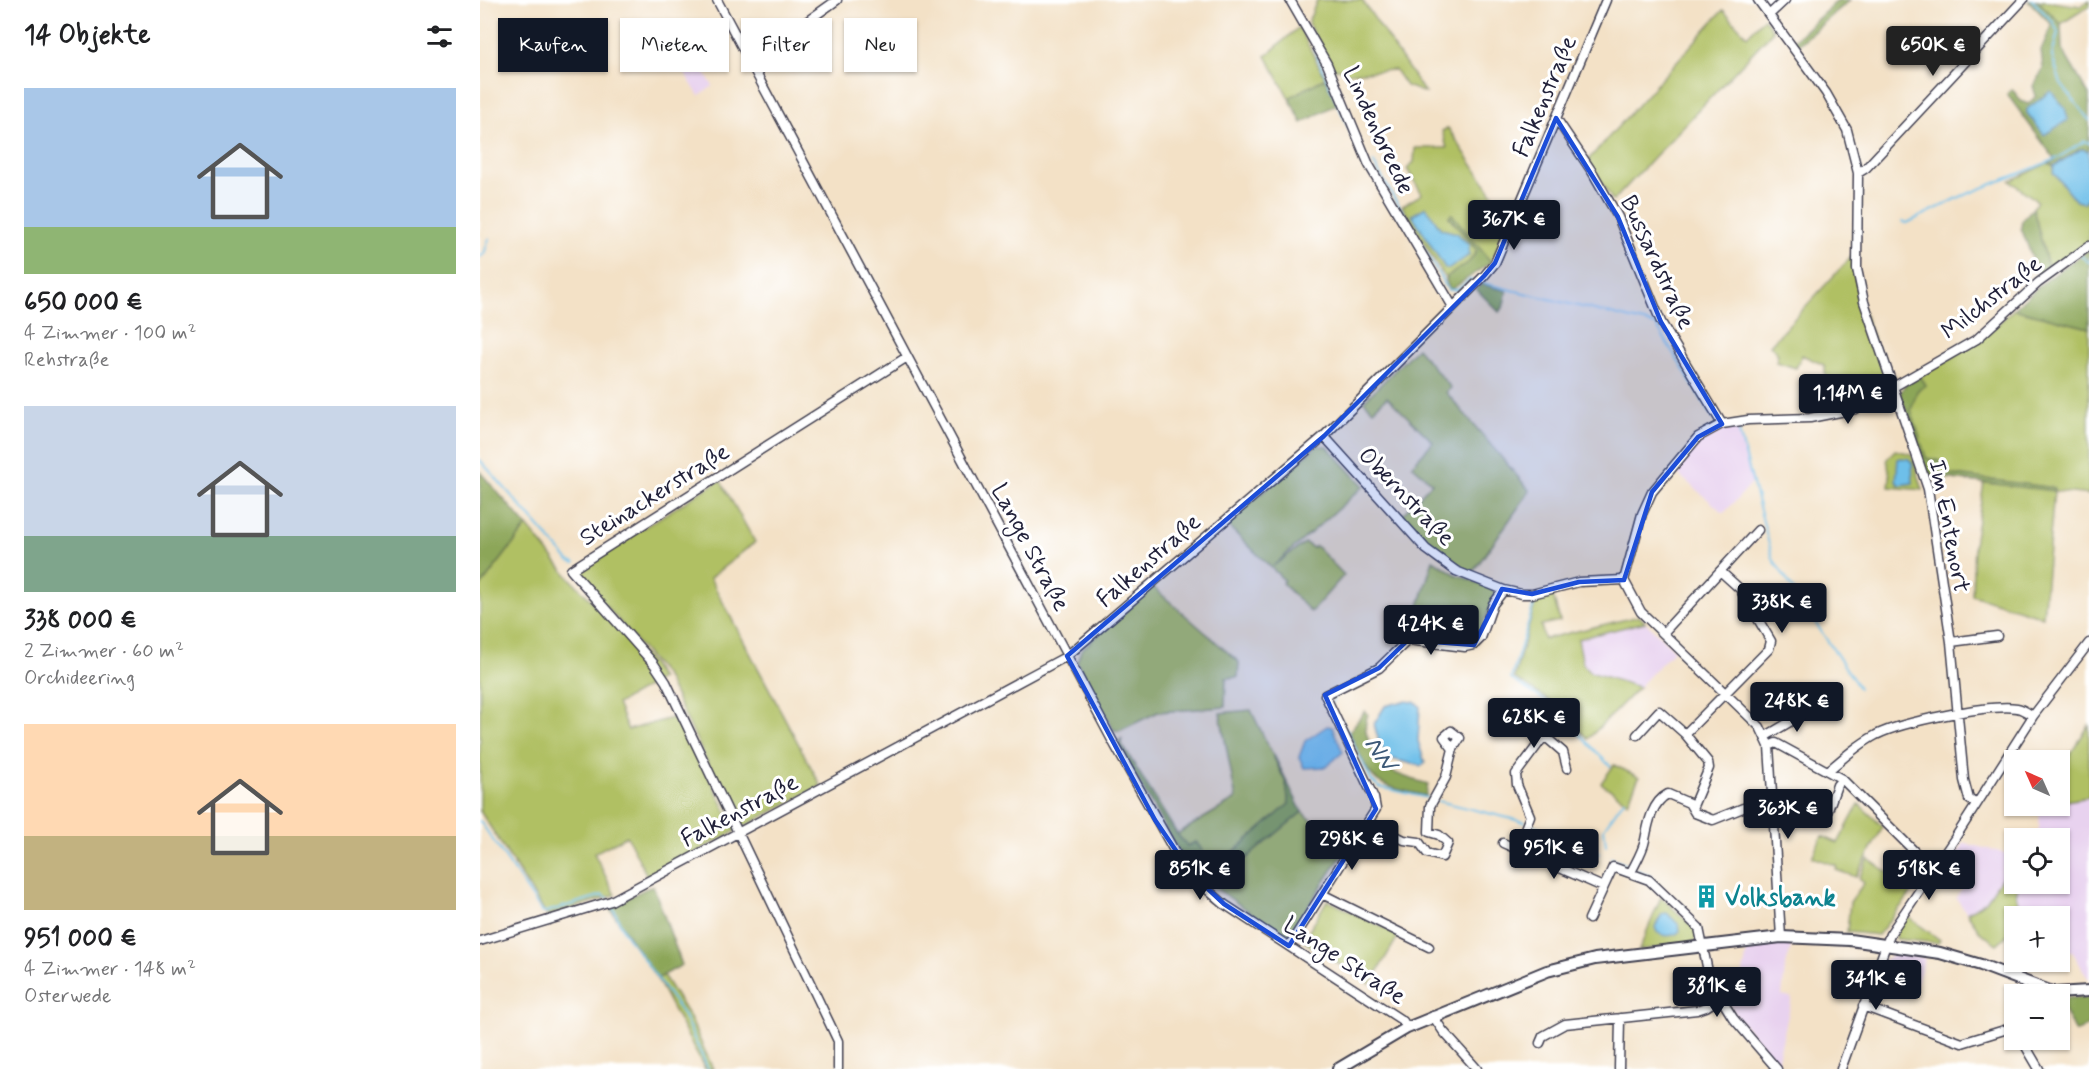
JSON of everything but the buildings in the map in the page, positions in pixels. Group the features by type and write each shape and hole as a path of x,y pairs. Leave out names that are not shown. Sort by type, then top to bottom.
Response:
{"main road":[{"path":"1338,1069 1407,1028 1433,1016 1571,964 1704,946 1781,937 1885,945 1940,953 1981,965 2024,984"},
{"path":"2070,994 2089,991"}],"street":[{"name":"Lange Straße","path":"717,0 741,45"},
{"path":"812,18 837,0"},
{"name":"Lindenbreede","path":"1290,0 1327,64 1369,165 1453,307"},
{"name":"Falkenstraße","path":"480,941 611,901 1067,656 1324,436 1495,263 1606,0"},
{"name":"Im Entenort","path":"1758,0 1826,93 1847,130 1858,173 1857,269 1864,302 1928,489 1951,642 1964,780 1969,799 1976,804"},
{"path":"1769,15 1785,0"},
{"path":"1858,173 1866,168 2023,0"},
{"name":"Lange Straße","path":"755,72 1067,656 1176,854 1192,874 1224,904 1403,1021 1407,1028"},
{"name":"Bussardstraße","path":"1556,118 1593,173 1618,217 1661,322 1722,424"},
{"name":"Milchstraße","path":"1624,580 1642,514 1652,492 1698,437 1722,424 1842,413 1894,388 1977,339 2038,283 2089,246"},
{"name":"Steinackerstraße","path":"838,1069 838,1041 666,682 654,664 571,570 907,357"},
{"name":"Obernstraße","path":"1324,436 1439,561 1504,590 1532,594 1579,582 1624,580"},
{"path":"1663,633 1758,530"},
{"path":"1685,734 1766,655 1771,641 1740,590 1720,571"},
{"path":"1624,580 1641,612 1761,727 1766,736 1769,746 1774,808 1781,937"},
{"path":"1289,946 1368,822 1376,804 1325,695 1379,668 1408,640 1465,647 1474,645 1481,638 1493,604 1504,590"},
{"path":"1951,642 1997,636"},
{"path":"1842,1069 1885,945 2033,716 2089,644"},
{"path":"1766,736 1815,707"},
{"path":"1828,771 1848,753 1877,735 1959,713 2015,708 2033,716"},
{"path":"1637,735 1659,711 1685,734 1708,762 1708,768 1693,806 1695,813 1713,820 1743,808 1774,808"},
{"path":"1536,717 1542,739"},
{"path":"1542,739 1548,739 1563,752 1566,768"},
{"path":"1517,849 1530,816 1517,785 1516,774 1542,739"},
{"path":"1769,746 1776,743 1842,779 1934,871"},
{"path":"1419,842 1429,832 1431,806 1446,777 1453,749"},
{"path":"1827,813 1842,779"},
{"path":"1631,872 1645,841 1645,831 1660,797 1668,794 1693,806"},
{"path":"1368,822 1404,840 1419,842 1427,853 1442,857 1448,843 1440,835 1429,832"},
{"path":"1503,843 1603,887"},
{"path":"1589,919 1613,867 1649,880 1699,928 1707,971 1720,998 1733,1018 1777,1069"},
{"path":"1322,894 1429,946"},
{"path":"1540,1043 1543,1036 1565,1024 1696,1010 1720,998"},
{"path":"1863,1006 1962,1043 2004,1029"},
{"name":"Lange Straße","path":"1433,1016 1443,1031 1477,1069"},
{"path":"1619,1069 1620,1018"},
{"path":"2028,1050 2039,1069"}],"highlighted area":[{"path":"1556,118 1618,217 1661,322 1722,424 1698,437 1652,492 1624,580 1579,582 1532,594 1502,589 1474,645 1408,640 1379,668 1325,695 1376,809 1289,946 1224,904 1192,874 1155,820 1067,656 1324,436 1484,276 1495,263"}],"shaded area":[{"path":"684,72 704,72 713,86 699,96"},
{"path":"1736,425 1752,483 1724,513 1673,470 1700,439"},
{"path":"1645,622 1674,650 1639,687 1590,672 1583,664 1578,639"},
{"path":"2089,797 2089,980 2070,951 2070,906 2018,906 2016,896 2016,894 2070,894 2070,828 2039,828 2040,816 2070,816 2070,801"},
{"path":"1964,843 2004,853 2002,871 2004,874 1986,901 1967,913 1956,898 1965,885 1947,869"},
{"path":"1778,942 1792,944 1785,968 1782,996 1792,998 1777,1063 1736,1015 1722,993 1741,982 1748,947"},
{"path":"1896,954 1925,958 1912,997 1875,984 1884,960"}],"green space":[{"path":"1317,0 1362,0 1425,93 1406,86 1395,70 1346,73 1344,69 1332,69 1308,23"},
{"path":"1838,0 1850,0 1797,46 1793,41"},
{"path":"2028,0 2037,0 2061,24 2062,49 2089,95 2089,151 2081,149 2054,166 2048,163 2055,161 2054,158 2007,94 2012,89 2021,101 2028,104 2036,96 2033,86 2043,69 2041,50 2052,25"},
{"path":"2037,0 2081,6 2089,0 2089,6 2061,24"},
{"path":"1723,10 1747,36 1764,18 1773,31 1613,201 1588,160"},
{"path":"1299,27 1325,78 1289,98 1266,56"},
{"path":"1325,78 1337,104 1302,123 1289,98"},
{"path":"1448,128 1510,220 1491,262 1451,215 1449,217 1477,251 1469,262 1445,278 1402,206 1422,194 1407,169 1414,162 1415,148 1447,148 1442,131"},
{"path":"2048,163 2054,166 2053,172 2076,201 2084,203 2089,196 2089,241 2049,271 2033,208 2037,201 2010,181"},
{"path":"2033,208 2049,271 2040,278 2021,228 2022,220"},
{"path":"1452,214 1491,262 1449,289 1445,278 1469,262 1477,251 1449,216"},
{"path":"2089,249 2089,328 2014,309 2040,285"},
{"path":"1852,256 1861,304 1888,381 1884,389 1850,407 1838,410 1832,401 1844,394 1838,383 1828,388 1824,365 1802,355 1796,368 1776,362 1778,354 1770,345"},
{"path":"1481,284 1507,291 1503,308 1499,312 1476,289"},
{"path":"2014,309 2089,328 2089,495 2054,491 2043,617 1972,595 1974,544 1984,483 1928,476 1900,393 1905,385 1980,340"},
{"path":"1417,348 1451,388 1446,392 1530,491 1472,573 1442,556 1401,516 1432,483 1412,465 1433,442 1387,397 1373,410 1364,401"},
{"path":"1920,376 1926,385 1917,391 1911,410 1926,458 1941,461 1940,473 2055,488 2054,491 1928,476 1900,393 1905,385"},
{"path":"1317,446 1327,446 1364,486 1273,566 1305,543 1313,548 1316,546 1344,575 1311,612 1282,583 1284,580 1226,524"},
{"path":"1895,450 1912,454 1923,490 1889,487 1887,459"},
{"path":"480,472 527,526 480,587"},
{"path":"720,480 755,542 710,578 821,786 743,827 738,826 666,677 580,575 582,566"},
{"path":"527,526 567,575 651,663 661,679 617,704 628,730 679,716 736,831 648,878 627,836 594,853 615,895 547,916 480,811 480,587"},
{"path":"1433,560 1455,574 1492,588 1495,593 1478,638 1469,644 1410,636"},
{"path":"1153,587 1239,662 1238,677 1226,678 1225,707 1158,712 1119,731 1114,730 1077,662 1081,650"},
{"path":"1552,592 1560,621 1541,625 1544,639 1639,616 1645,622 1578,639 1583,664 1590,672 1639,687 1588,739 1556,705 1514,678 1537,596"},
{"path":"1251,710 1286,783 1289,804 1215,868 1196,842 1187,846 1177,834 1236,799 1220,713"},
{"path":"1365,711 1368,714 1366,724 1369,741 1379,760 1399,775 1428,784 1426,796 1383,784 1369,772 1349,732"},
{"path":"2089,725 2089,797 2070,800 2070,754"},
{"path":"1122,738 1121,743 1177,834 1187,846 1196,842 1215,868 1289,804 1286,783 1274,755 1302,812 1213,886 1180,854 1117,744"},
{"path":"1614,765 1639,777 1628,802 1601,783"},
{"path":"1859,804 1883,827 1856,877 1836,870 1837,866 1812,857 1822,836 1838,843"},
{"path":"1302,812 1322,828 1330,819 1344,829 1349,845 1287,938 1213,886"},
{"path":"1868,859 1914,890 1878,935 1847,932 1850,902 1864,883 1859,878"},
{"path":"2004,874 2004,894 2016,894 2019,906 2004,906 2004,938 1997,944 1981,933 1967,913 1986,901"},
{"path":"653,885 682,965 657,979 609,907"},
{"path":"1661,897 1695,929 1698,938 1691,944 1639,950"},
{"path":"1327,900 1399,935 1370,984 1303,941"},
{"path":"1907,916 1940,940 1938,943 1896,939 1896,931"},
{"path":"663,975 690,1018 713,1069 705,1069 657,979"},
{"path":"2089,997 2089,1025 2076,1032 2070,1022 2070,998"}],"water":[{"path":"2051,91 2065,108 2068,120 2044,135 2027,113 2027,109"},
{"path":"2081,149 2089,151 2089,196 2084,203 2076,201 2053,172 2054,166"},
{"path":"1426,207 1441,229 1457,233 1469,245 1469,255 1449,269 1445,268 1412,215"},
{"path":"1898,459 1909,459 1912,463 1913,483 1899,485 1896,481"},
{"path":"1404,701 1414,702 1420,706 1418,741 1425,763 1421,766 1388,758 1379,742 1374,724 1385,706"},
{"path":"1327,726 1332,727 1343,752 1326,767 1304,768 1299,757 1305,741"},
{"path":"1667,913 1679,925 1678,933 1665,935 1657,932 1655,927 1662,914"}],"waterway":[{"path":"2032,0 2053,22 2058,32 2052,56 2061,84 2089,120"},
{"path":"1314,49 1352,136"},
{"path":"1903,222 1907,223 1962,196 2056,159 2085,141 2089,143"},
{"path":"1373,162 1448,290 1457,290 1470,280 1474,281"},
{"path":"480,257 484,254 489,239"},
{"path":"2081,256 2089,262"},
{"path":"1483,283 1656,325 1714,419"},
{"path":"1737,424 1773,559 1859,688"},
{"path":"480,460 569,561 575,563"},
{"path":"1536,597 1511,679 1550,704"},
{"name":"NN","path":"1333,703 1335,695"},
{"name":"NN","path":"1341,719 1371,780 1379,787 1428,798"},
{"path":"1568,722 1610,766"},
{"path":"1606,845 1604,828 1624,800"},
{"name":"NN","path":"1438,801 1525,822"},
{"path":"480,821 543,913 603,895 608,898"},
{"name":"NN","path":"1531,824 1600,854"},
{"name":"NN","path":"1611,858 1629,866"},
{"name":"NN","path":"1638,870 1651,877"},
{"path":"613,908 624,932 683,1014 708,1069"}],"place":[{"name":"Volksbank","path":"1707,897"}]}
